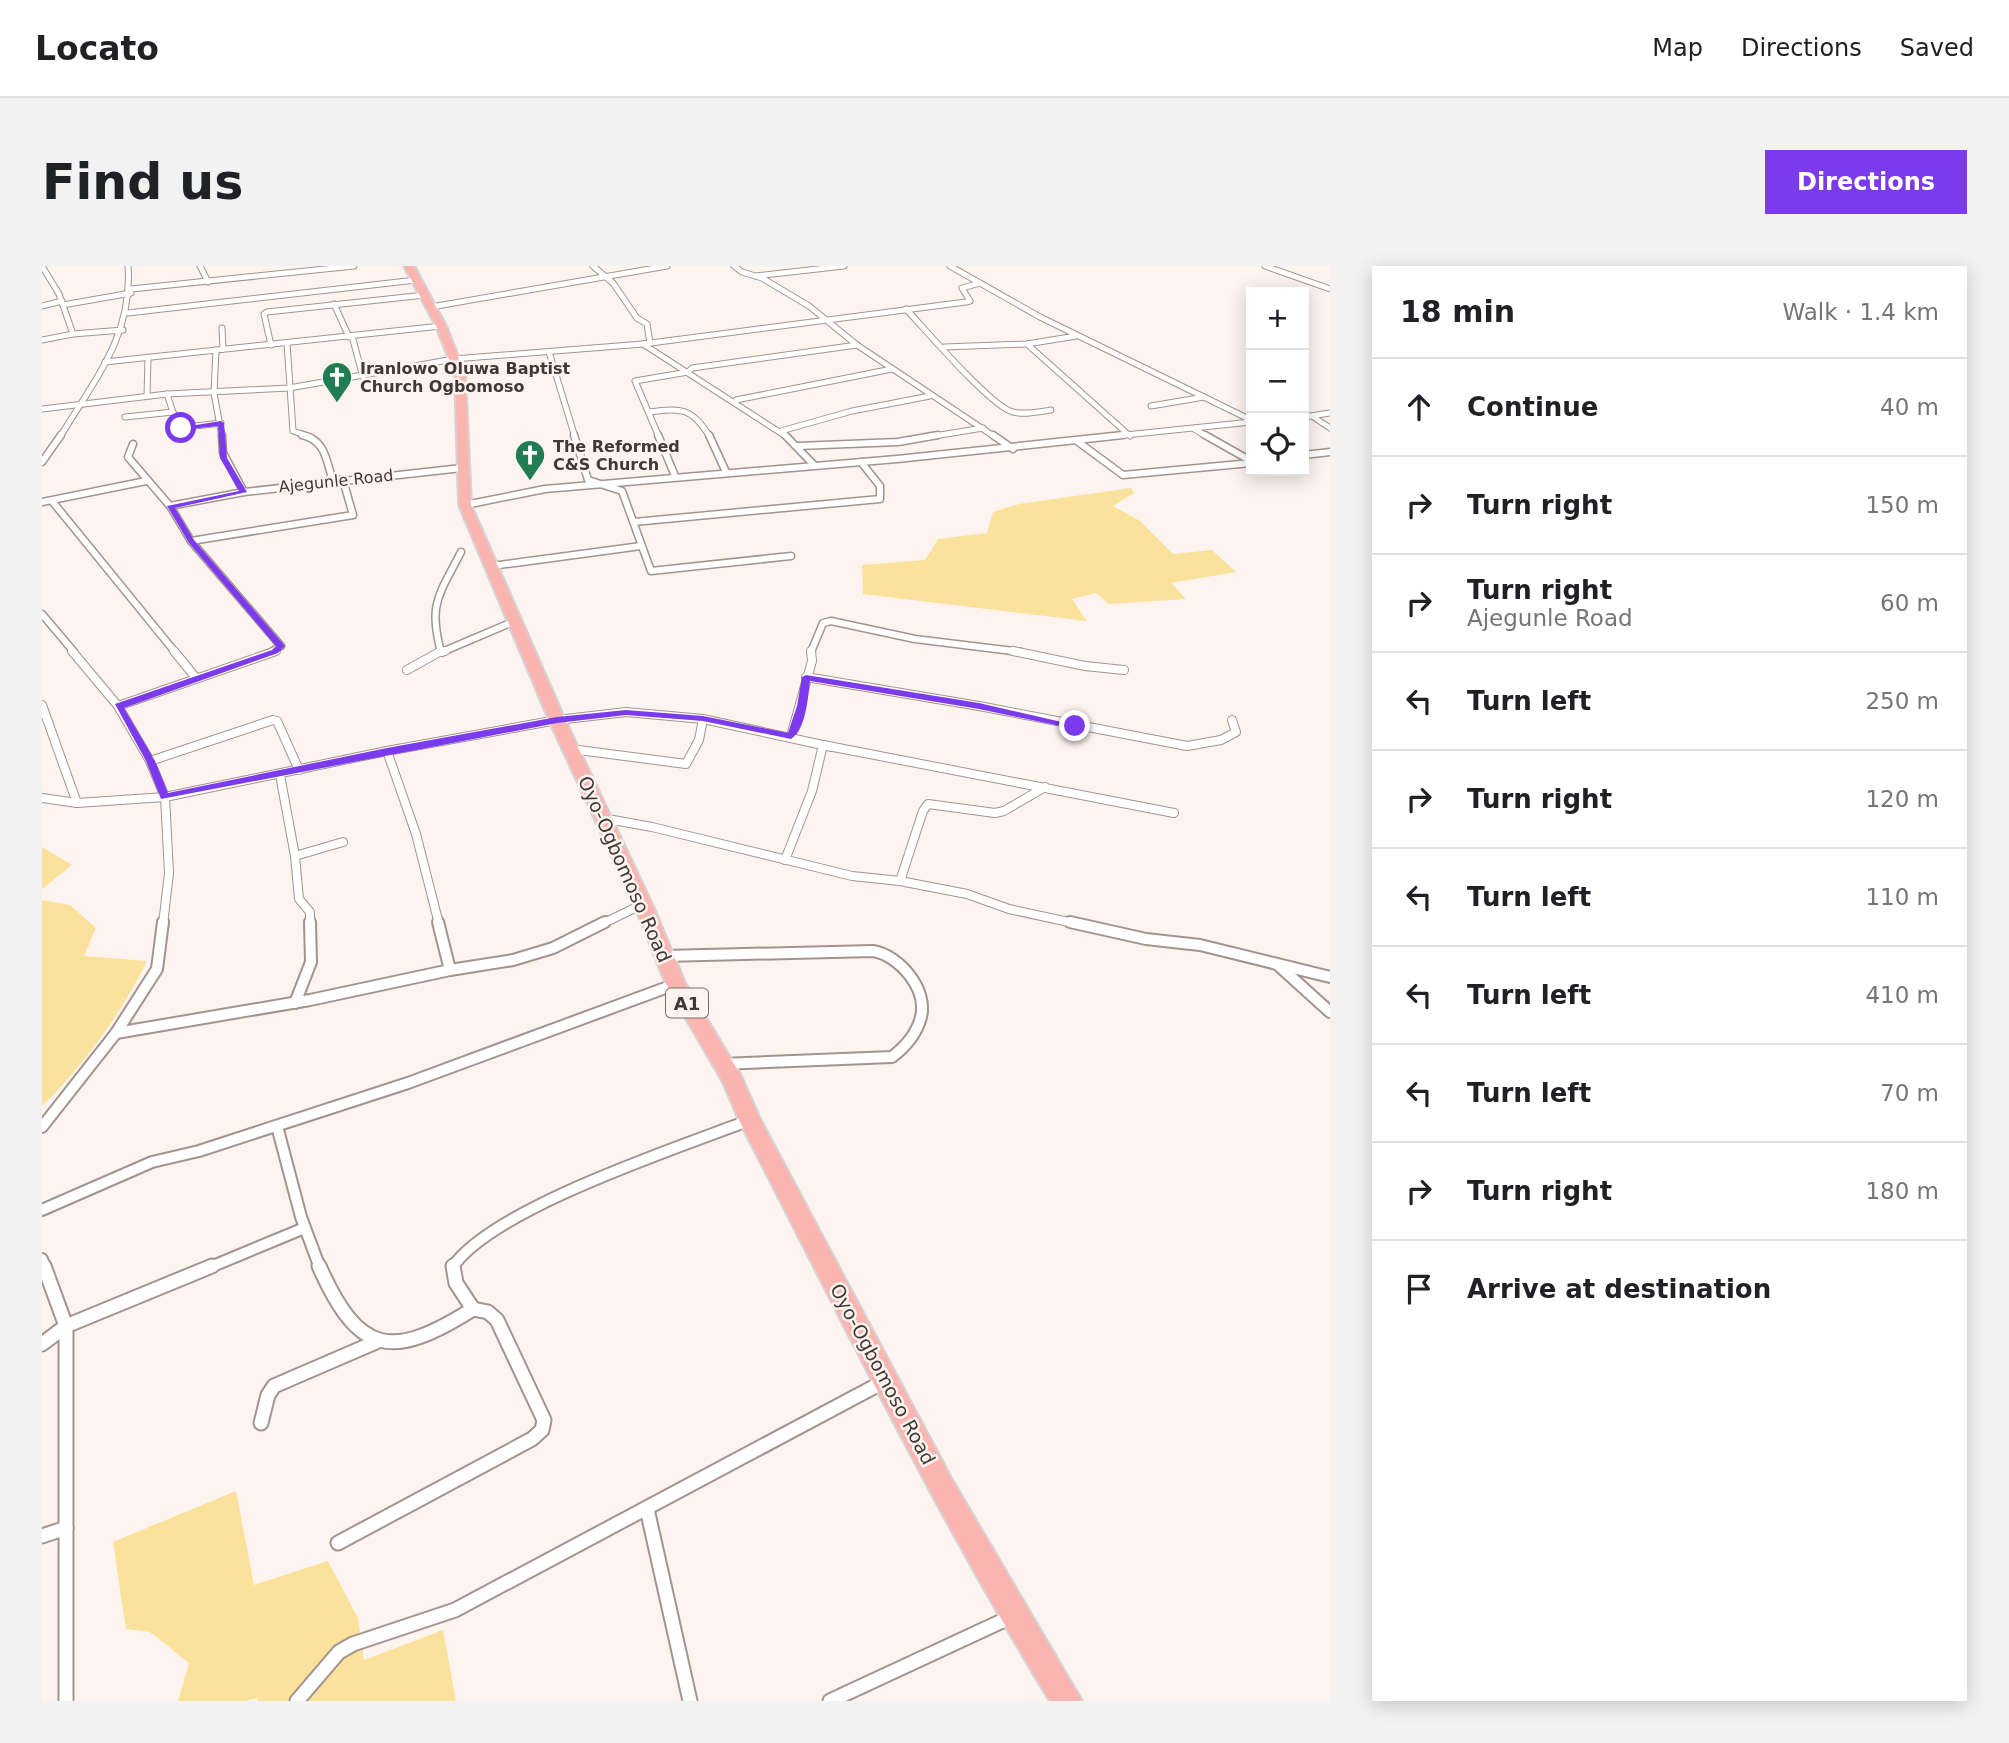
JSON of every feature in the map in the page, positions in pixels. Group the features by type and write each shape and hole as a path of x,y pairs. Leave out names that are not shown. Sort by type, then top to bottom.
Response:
{"highway":[{"name":"Oyo-Ogbomoso Road","path":"420,287 441,326 461,382 461,468 465,505 557,720 643,904 676,984 733,1080 750,1120 1013,1616 1067,1701"}],"street":[{"path":"42,266 50,275 63,303 73,334"},
{"path":"42,462 94,384 122,330 131,291 129,266"},
{"path":"200,266 208,282"},
{"path":"265,266 270,275"},
{"path":"42,306 131,291 354,266"},
{"path":"593,266 609,277 619,293 634,308 637,318 647,324 646,343"},
{"path":"128,313 420,287 609,277 667,266"},
{"path":"734,266 809,306 857,345 1013,449"},
{"path":"755,276 844,266"},
{"path":"950,266 1077,336 1246,418"},
{"path":"1265,266 1330,289"},
{"path":"42,277 50,275"},
{"path":"42,409 81,402 167,394 289,388 454,359 646,343 966,302 970,300 962,288 979,283"},
{"path":"271,345 264,314 267,312 334,304 420,287"},
{"path":"334,304 349,337 352,337 363,377"},
{"path":"906,309 983,390 1010,412 1036,414 1051,410"},
{"path":"105,362 441,326"},
{"path":"222,328 214,393 221,423 224,458 244,492"},
{"path":"42,340 73,334 122,330"},
{"path":"944,347 1027,344 1077,336"},
{"path":"191,541 354,515 343,480 332,478 322,446 317,440 293,431 287,342"},
{"path":"646,343 781,431 814,465"},
{"path":"1027,344 1130,436"},
{"path":"675,476 635,381 688,372 692,368 857,345"},
{"path":"549,352 588,480 622,491 650,569 654,571 791,556"},
{"path":"148,396 149,358"},
{"path":"736,400 892,369"},
{"path":"167,394 178,428 221,423"},
{"path":"781,431 852,411 930,396"},
{"path":"1151,406 1205,397"},
{"path":"649,412 682,410 689,413 710,434 726,472"},
{"path":"125,417 173,412"},
{"path":"1311,416 1330,413"},
{"path":"1311,416 1330,428"},
{"path":"465,505 545,489 1013,449 1246,422"},
{"path":"798,446 898,442 983,428"},
{"path":"1194,429 1246,459"},
{"path":"1077,441 1124,475 1246,463"},
{"path":"118,706 275,652 281,646 191,541 170,506 128,457 133,444"},
{"path":"42,450 52,448"},
{"path":"1309,454 1330,452"},
{"path":"634,522 880,499 880,485 861,462"},
{"name":"Ajegunle Road","path":"170,506 244,492 461,468"},
{"path":"42,502 146,481"},
{"path":"52,500 196,678"},
{"path":"492,566 641,546"},
{"path":"442,653 434,637 433,618 439,594 461,552"},
{"path":"42,614 118,706 150,761 164,797 169,873 157,969 116,1033 42,1127"},
{"path":"407,670 515,621"},
{"path":"791,736 802,706 815,640 823,623 831,621 915,639 1001,649 1086,666 1124,670"},
{"path":"806,677 979,706 1187,746 1221,740 1236,732 1232,720"},
{"path":"42,705 77,803"},
{"path":"42,798 77,803 164,797 387,751 557,720 626,712 703,719 832,747"},
{"path":"571,749 686,765 699,740 703,719"},
{"path":"150,761 273,720 277,721 299,770"},
{"path":"785,860 812,791 824,745 1174,813"},
{"path":"387,751 416,834 450,970"},
{"path":"280,775 295,856 299,899 310,912 311,962 295,1003"},
{"path":"900,881 928,804 995,813 1045,787"},
{"path":"602,818 652,827 852,876 900,881 967,894 1009,909 1146,939 1200,945 1330,977"},
{"path":"295,856 343,842"},
{"path":"116,1033 295,1003 536,953 643,904"},
{"path":"664,956 868,950 890,956 916,988 922,1011 917,1026 904,1048 892,1057 722,1064"},
{"path":"1278,965 1330,1012"},
{"path":"42,1210 152,1162 199,1151 408,1083 676,984"},
{"path":"473,1309 451,1273 452,1266 468,1244 585,1183 750,1120"},
{"path":"277,1126 302,1229 346,1320 376,1342 392,1345 414,1339 473,1309 488,1312 497,1320 544,1420 542,1430 532,1438 338,1543"},
{"path":"42,1344 66,1326 302,1229"},
{"path":"42,1259 66,1326 66,1701"},
{"path":"261,1423 268,1395 274,1386 376,1342"},
{"path":"297,1701 339,1652 353,1644 455,1610 886,1380"},
{"path":"646,1508 690,1701"},
{"path":"42,1536 66,1528"},
{"path":"831,1701 1013,1616"}],"shaded area":[{"path":"1131,488 1134,493 1113,506 1140,521 1173,554 1212,550 1236,572 1171,583 1186,599 1109,604 1096,593 1072,599 1087,621 863,594 862,565 925,560 938,539 987,533 993,512 1019,504"},
{"path":"42,847 72,865 42,889"},
{"path":"42,900 70,905 96,928 84,956 147,961 126,1000 100,1038 42,1106"},
{"path":"236,1491 254,1585 328,1561 358,1618 364,1660 443,1630 456,1701 258,1701 257,1698 246,1701 178,1701 189,1663 150,1632 126,1629 113,1542"}],"place":[{"name":"Iranlowo Oluwa Baptist Church Ogbomoso","path":"337,404"},
{"name":"The Reformed C&S Church","path":"530,482"}],"route":[{"path":"181,428 221,423 224,458 244,492 170,506 191,541 281,646 275,652 118,706 150,761 164,797 387,751 557,720 626,712 703,719 791,736 802,706 806,677 979,706 1075,726"}]}
